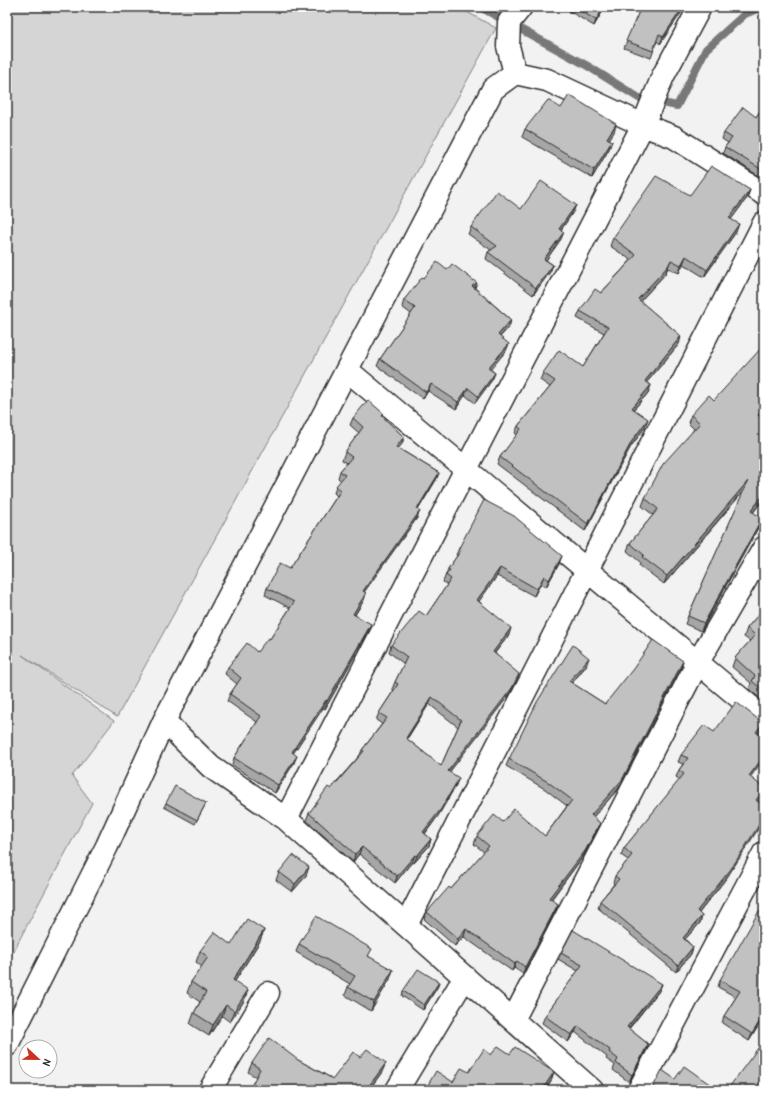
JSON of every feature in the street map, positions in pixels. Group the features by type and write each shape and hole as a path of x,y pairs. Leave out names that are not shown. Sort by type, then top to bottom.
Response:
{"street":[{"path":"515,73 508,46 509,22 521,7"},
{"path":"286,819 646,120 663,76 700,7"},
{"path":"7,1045 107,846 164,721 493,89 515,73 547,80 646,120 764,194"},
{"path":"406,926 764,223"},
{"path":"347,370 764,718"},
{"path":"513,1020 698,662 764,548"},
{"path":"164,721 211,767 286,819 588,1088"},
{"path":"639,1090 764,853"},
{"path":"397,1090 465,977"},
{"path":"210,1090 268,994"}],"shaded area":[{"path":"7,7 458,7 496,28 117,717 22,655 114,721 72,776 92,803 7,963"}],"building":[{"path":"574,7 604,7 596,20"},
{"path":"641,7 683,7 663,37 659,34 653,51 626,41"},
{"path":"569,95 616,124 607,138 612,141 594,170 525,129 548,100 561,108"},
{"path":"764,105 764,171 725,147 732,138 724,133 743,107 756,117"},
{"path":"711,166 750,190 729,218 739,224 707,270 686,256 681,265 671,260 668,266 638,299 681,336 645,381 651,385 632,408 648,419 632,441 588,524 500,457 521,429 518,426 555,381 543,373 559,350 583,367 608,327 580,311 595,289 601,293 636,255 613,238 656,176 690,195"},
{"path":"541,181 576,205 559,229 564,232 544,259 553,265 536,288 488,252 497,246 471,227 497,191 521,209"},
{"path":"437,262 447,270 452,264 477,283 472,286 511,320 498,335 509,344 488,368 495,373 478,396 468,388 458,402 431,384 426,392 380,359 415,308 404,300 422,277 424,278"},
{"path":"764,345 764,409 758,415 764,421 764,494 751,511 762,518 704,623 688,616 748,481 667,576 642,557 644,555 630,543 658,509 645,498 663,464 700,423 691,415 709,395 714,400"},
{"path":"368,400 384,414 382,416 404,437 396,447 439,473 417,509 420,511 363,591 366,593 353,614 371,624 327,701 326,700 292,752 297,756 278,785 234,758 261,716 230,694 241,678 228,667 247,643 257,652 268,638 270,639 294,602 267,588 280,563 290,568 341,490 336,486 345,475 340,471 352,457 345,452 363,427 353,418"},
{"path":"484,500 514,516 562,556 549,580 544,576 537,589 500,568 477,600 511,628 493,652 519,674 512,688 448,771 459,778 441,809 423,832 431,839 397,876 362,847 355,854 309,813 328,787 331,789 364,751 362,750 387,718 379,713 398,684 395,682 407,657 391,645 419,611 426,616 451,579 446,575 450,570 448,569 461,550 459,548","holes":["432,697 461,720 441,766 406,738"]},
{"path":"764,608 764,691 752,681 755,676 735,658 755,635 747,628"},
{"path":"653,640 683,661 622,780 591,815 600,823 585,851 549,898 558,904 525,967 517,961 515,964 466,929 458,939 427,912 449,887 451,889 489,846 477,836 494,815 503,822 514,809 545,836 572,800 548,782 509,759 537,702 573,645 589,658 569,681 605,704 633,669"},
{"path":"736,702 763,723 756,732 764,738 764,756 749,776 764,788 756,800 764,807 764,817 731,869 697,911 702,916 683,938 693,947 678,965 600,901 619,879 615,876 632,855 624,848 684,774 679,770 688,758 681,755 704,725 714,732"},
{"path":"175,786 206,803 197,820 166,803"},
{"path":"293,855 309,867 295,884 279,872"},
{"path":"759,911 764,915 764,1014 752,1034 724,1016 740,991 720,980"},
{"path":"316,916 372,949 368,956 393,970 374,1002 348,987 355,976 299,944"},
{"path":"247,919 264,930 233,980 248,990 234,1011 226,1005 213,1025 194,1013 206,992 191,982 208,957 200,951 214,932 231,945"},
{"path":"573,930 662,984 627,1027 648,1044 632,1075 616,1063 618,1059 609,1052 610,1050 578,1026 571,1035 545,1016 582,965 561,953"},
{"path":"418,969 439,982 424,1005 403,991"},
{"path":"269,1038 298,1060 333,1079 353,1052 360,1057 367,1049 386,1063 366,1090 249,1090 260,1069 252,1063"},
{"path":"764,1040 764,1090 727,1090"},
{"path":"498,1046 510,1054 515,1047 554,1072 542,1090 425,1090 436,1071 453,1082 461,1068 469,1072 484,1049 491,1055"},
{"path":"684,1066 718,1090 652,1089 662,1070 675,1079"}],"waterway":[{"path":"480,7 586,65 639,98 677,106 706,49 745,14 762,7"}]}
